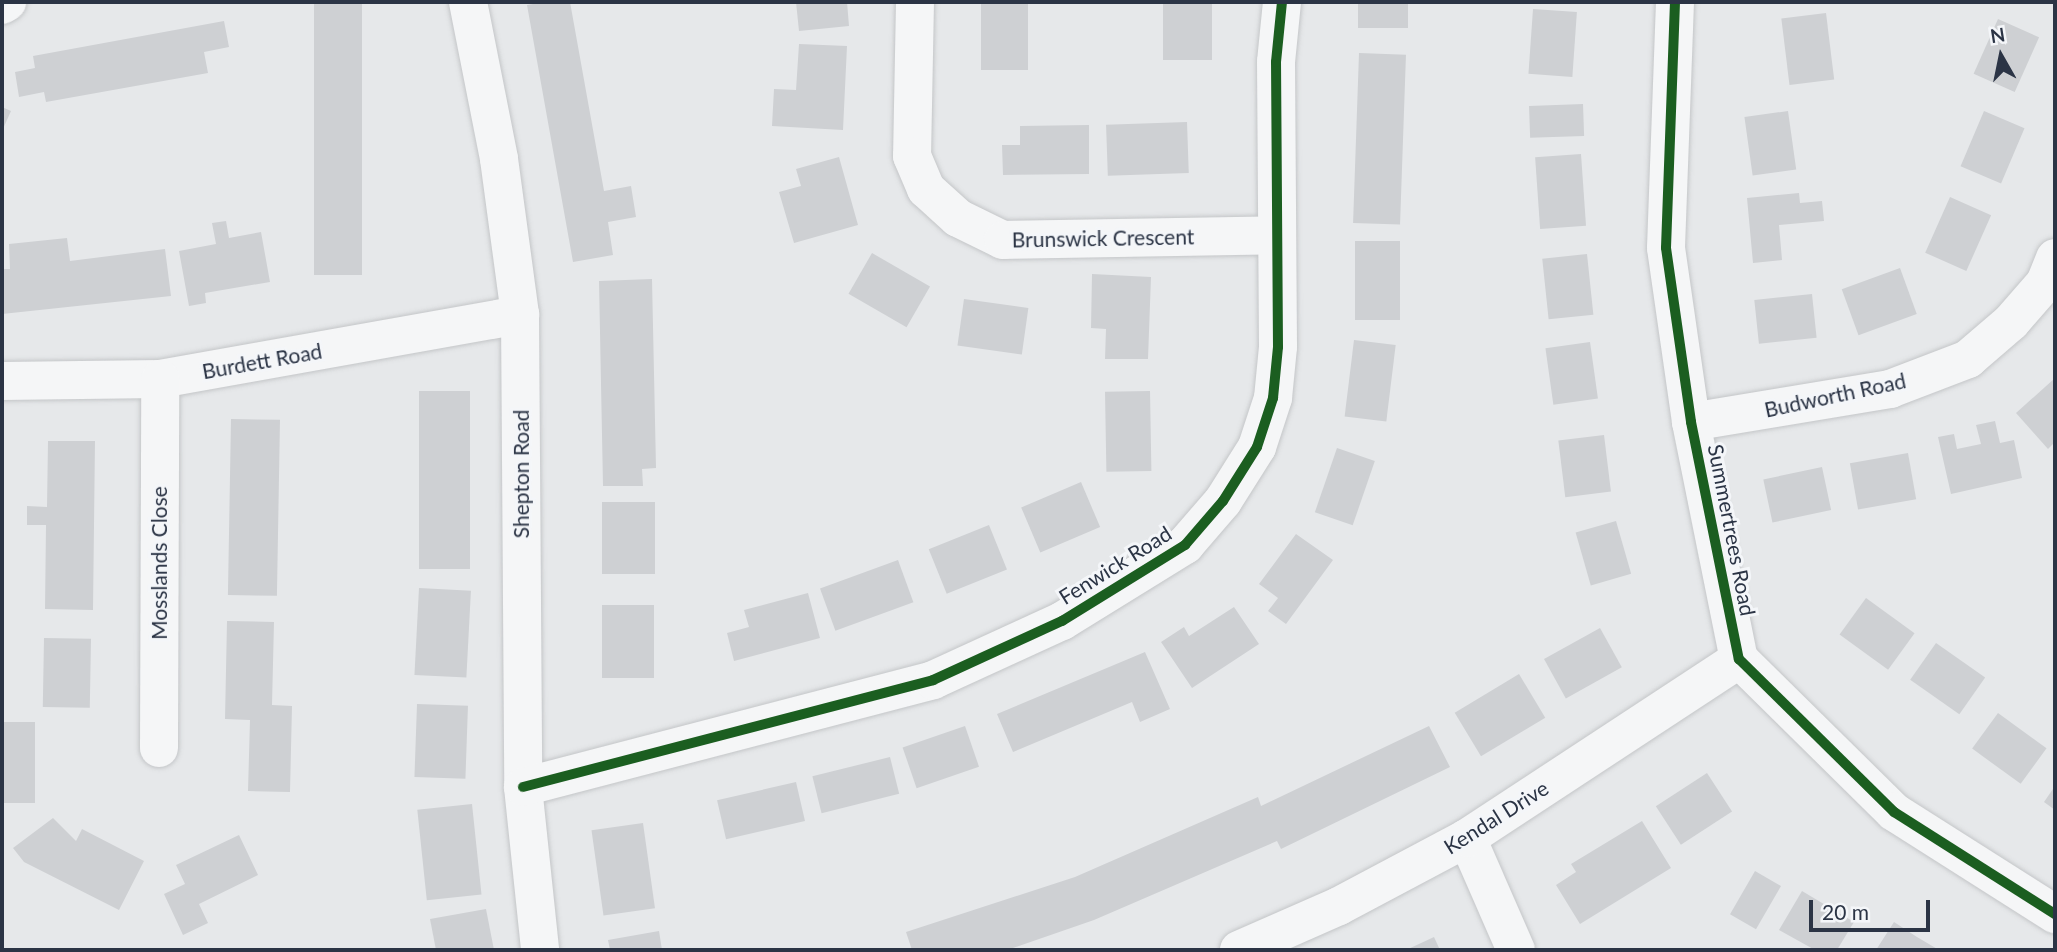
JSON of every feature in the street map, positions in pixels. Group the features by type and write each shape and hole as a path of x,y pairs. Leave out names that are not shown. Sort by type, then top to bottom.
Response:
{"street":[{"path":"2,5 7,2"},
{"name":"Shepton Road","path":"468,2 494,132 520,316 523,787 541,950"},
{"name":"Brunswick Crescent","path":"915,2 912,156 926,189 958,218 1003,240 1276,234"},
{"name":"Fenwick Road","path":"523,787 933,680 1062,621 1185,545 1223,501 1257,447 1273,398 1278,347 1276,62 1282,2"},
{"name":"Summertrees Road","path":"1675,2 1666,248 1691,422 1739,659"},
{"name":"Budworth Road","path":"1691,422 1890,388 1968,359 2011,322 2045,283 2055,258"},
{"name":"Burdett Road","path":"2,381 160,379 520,316"},
{"name":"Mosslands Close","path":"159,748 160,379"},
{"path":"1739,659 1894,812 2055,914"},
{"name":"Kendal Drive","path":"1239,950 1339,906 1467,838 1739,659"},
{"path":"1467,838 1516,950"}],"building":[{"path":"314,2 362,2 362,275 314,275"},
{"path":"570,2 604,191 631,186 636,217 608,222 613,255 573,262 527,5"},
{"path":"796,2 847,2 849,26 799,31"},
{"path":"981,2 1028,2 1028,70 981,70"},
{"path":"1163,2 1212,2 1212,60 1163,60"},
{"path":"1358,2 1408,2 1408,28 1358,28"},
{"path":"1533,9 1577,12 1572,77 1528,74"},
{"path":"1826,13 1834,80 1790,85 1781,18"},
{"path":"1998,19 2039,37 2015,92 1974,74"},
{"path":"224,21 229,47 204,52 208,73 46,102 44,92 19,97 15,72 35,68 33,56"},
{"path":"799,44 847,46 843,130 772,126 774,89 796,90"},
{"path":"1359,53 1406,55 1400,225 1353,223"},
{"path":"1583,104 1584,136 1530,138 1529,106"},
{"path":"2,107 11,111 2,131"},
{"path":"1788,111 1796,169 1753,176 1744,117"},
{"path":"1984,111 2025,128 2001,183 1961,166"},
{"path":"1187,122 1189,173 1108,176 1106,125"},
{"path":"1089,125 1089,174 1003,175 1002,145 1020,145 1020,126"},
{"path":"1581,154 1586,226 1540,229 1535,157"},
{"path":"839,157 858,225 794,243 779,192 801,186 796,169"},
{"path":"1799,193 1800,203 1822,201 1824,221 1779,225 1782,260 1753,263 1747,198"},
{"path":"1950,197 1991,215 1966,271 1925,253"},
{"path":"226,221 229,238 261,232 270,282 205,293 206,303 189,306 179,251 216,244 212,223"},
{"path":"67,238 70,261 165,249 171,296 2,314 2,269 10,269 9,244"},
{"path":"1355,241 1400,241 1400,320 1355,320"},
{"path":"872,253 930,286 907,327 848,294"},
{"path":"1587,254 1593,315 1549,319 1542,259"},
{"path":"1900,268 1917,314 1858,335 1842,289"},
{"path":"1092,274 1151,277 1148,359 1105,359 1106,329 1091,328"},
{"path":"652,279 656,468 642,469 643,486 603,486 599,281"},
{"path":"1812,294 1817,338 1759,344 1754,300"},
{"path":"964,299 1028,308 1022,355 957,346"},
{"path":"1354,340 1396,345 1386,422 1345,416"},
{"path":"1590,342 1598,398 1553,405 1545,348"},
{"path":"2055,378 2055,442 2048,449 2016,413"},
{"path":"419,391 470,391 470,569 419,569"},
{"path":"1150,391 1151,471 1106,472 1105,392"},
{"path":"231,419 280,420 277,596 228,595"},
{"path":"1995,421 2000,443 2014,440 2022,478 1951,494 1938,437 1954,434 1957,449 1981,444 1976,425"},
{"path":"1604,435 1611,492 1565,497 1558,441"},
{"path":"48,441 95,441 93,610 45,609 46,525 27,525 27,506 47,507"},
{"path":"1337,448 1375,461 1353,525 1315,512"},
{"path":"1908,453 1916,499 1858,510 1850,463"},
{"path":"1822,467 1831,510 1772,523 1763,479"},
{"path":"1081,482 1100,527 1040,553 1021,507"},
{"path":"602,502 655,502 655,574 602,574"},
{"path":"1616,521 1631,574 1591,585 1576,533"},
{"path":"989,525 1007,570 947,594 929,549"},
{"path":"1296,534 1333,560 1286,624 1268,611 1278,598 1259,584"},
{"path":"898,560 913,602 835,631 820,588"},
{"path":"419,588 471,591 466,678 414,675"},
{"path":"808,593 820,638 734,661 727,633 749,627 744,610"},
{"path":"1866,598 1915,633 1888,670 1840,634"},
{"path":"602,605 654,605 654,678 602,678"},
{"path":"1234,607 1259,644 1192,688 1161,642 1184,627 1189,636"},
{"path":"227,621 274,622 272,705 292,706 290,792 248,791 250,720 225,719"},
{"path":"1600,628 1622,667 1566,698 1544,659"},
{"path":"44,638 91,639 90,708 43,707"},
{"path":"1936,643 1985,677 1959,714 1910,680"},
{"path":"1145,652 1170,709 1140,722 1132,702 1013,752 997,714"},
{"path":"1519,674 1545,718 1481,756 1455,713"},
{"path":"417,704 468,706 465,779 414,777"},
{"path":"1998,713 2047,748 2021,784 1972,749"},
{"path":"2,722 35,722 35,803 2,803"},
{"path":"965,726 979,767 917,788 903,747"},
{"path":"1429,726 1450,767 1281,849 1277,841 1094,920 1007,950 912,950 906,932 1075,877 1258,797 1261,806"},
{"path":"890,757 899,794 822,813 812,776"},
{"path":"1707,773 1732,812 1681,845 1656,806"},
{"path":"796,782 805,821 726,839 717,800"},
{"path":"2055,786 2055,810 2044,802"},
{"path":"472,804 482,895 427,900 417,810"},
{"path":"53,818 76,841 82,829 144,861 119,910 24,862 13,848"},
{"path":"1642,821 1671,868 1580,924 1556,885 1576,872 1571,864"},
{"path":"643,823 655,908 603,915 592,830"},
{"path":"239,835 258,875 199,904 208,923 183,935 164,894 185,884 176,865"},
{"path":"1755,871 1781,886 1756,929 1730,914"},
{"path":"1802,891 1854,922 1837,950 1815,950 1779,930"},
{"path":"486,909 494,950 436,950 430,919"},
{"path":"1894,922 1917,937 1939,950 1876,950"},
{"path":"659,931 662,950 610,950 608,940"},
{"path":"1434,937 1440,950 1406,950"}],"cycle path":[{"path":"523,787 933,680 1062,621 1185,545 1223,501 1257,447 1273,398 1278,347 1276,62 1282,2"},
{"path":"1675,2 1666,248 1691,422 1739,659 1894,812 2055,914"}]}
